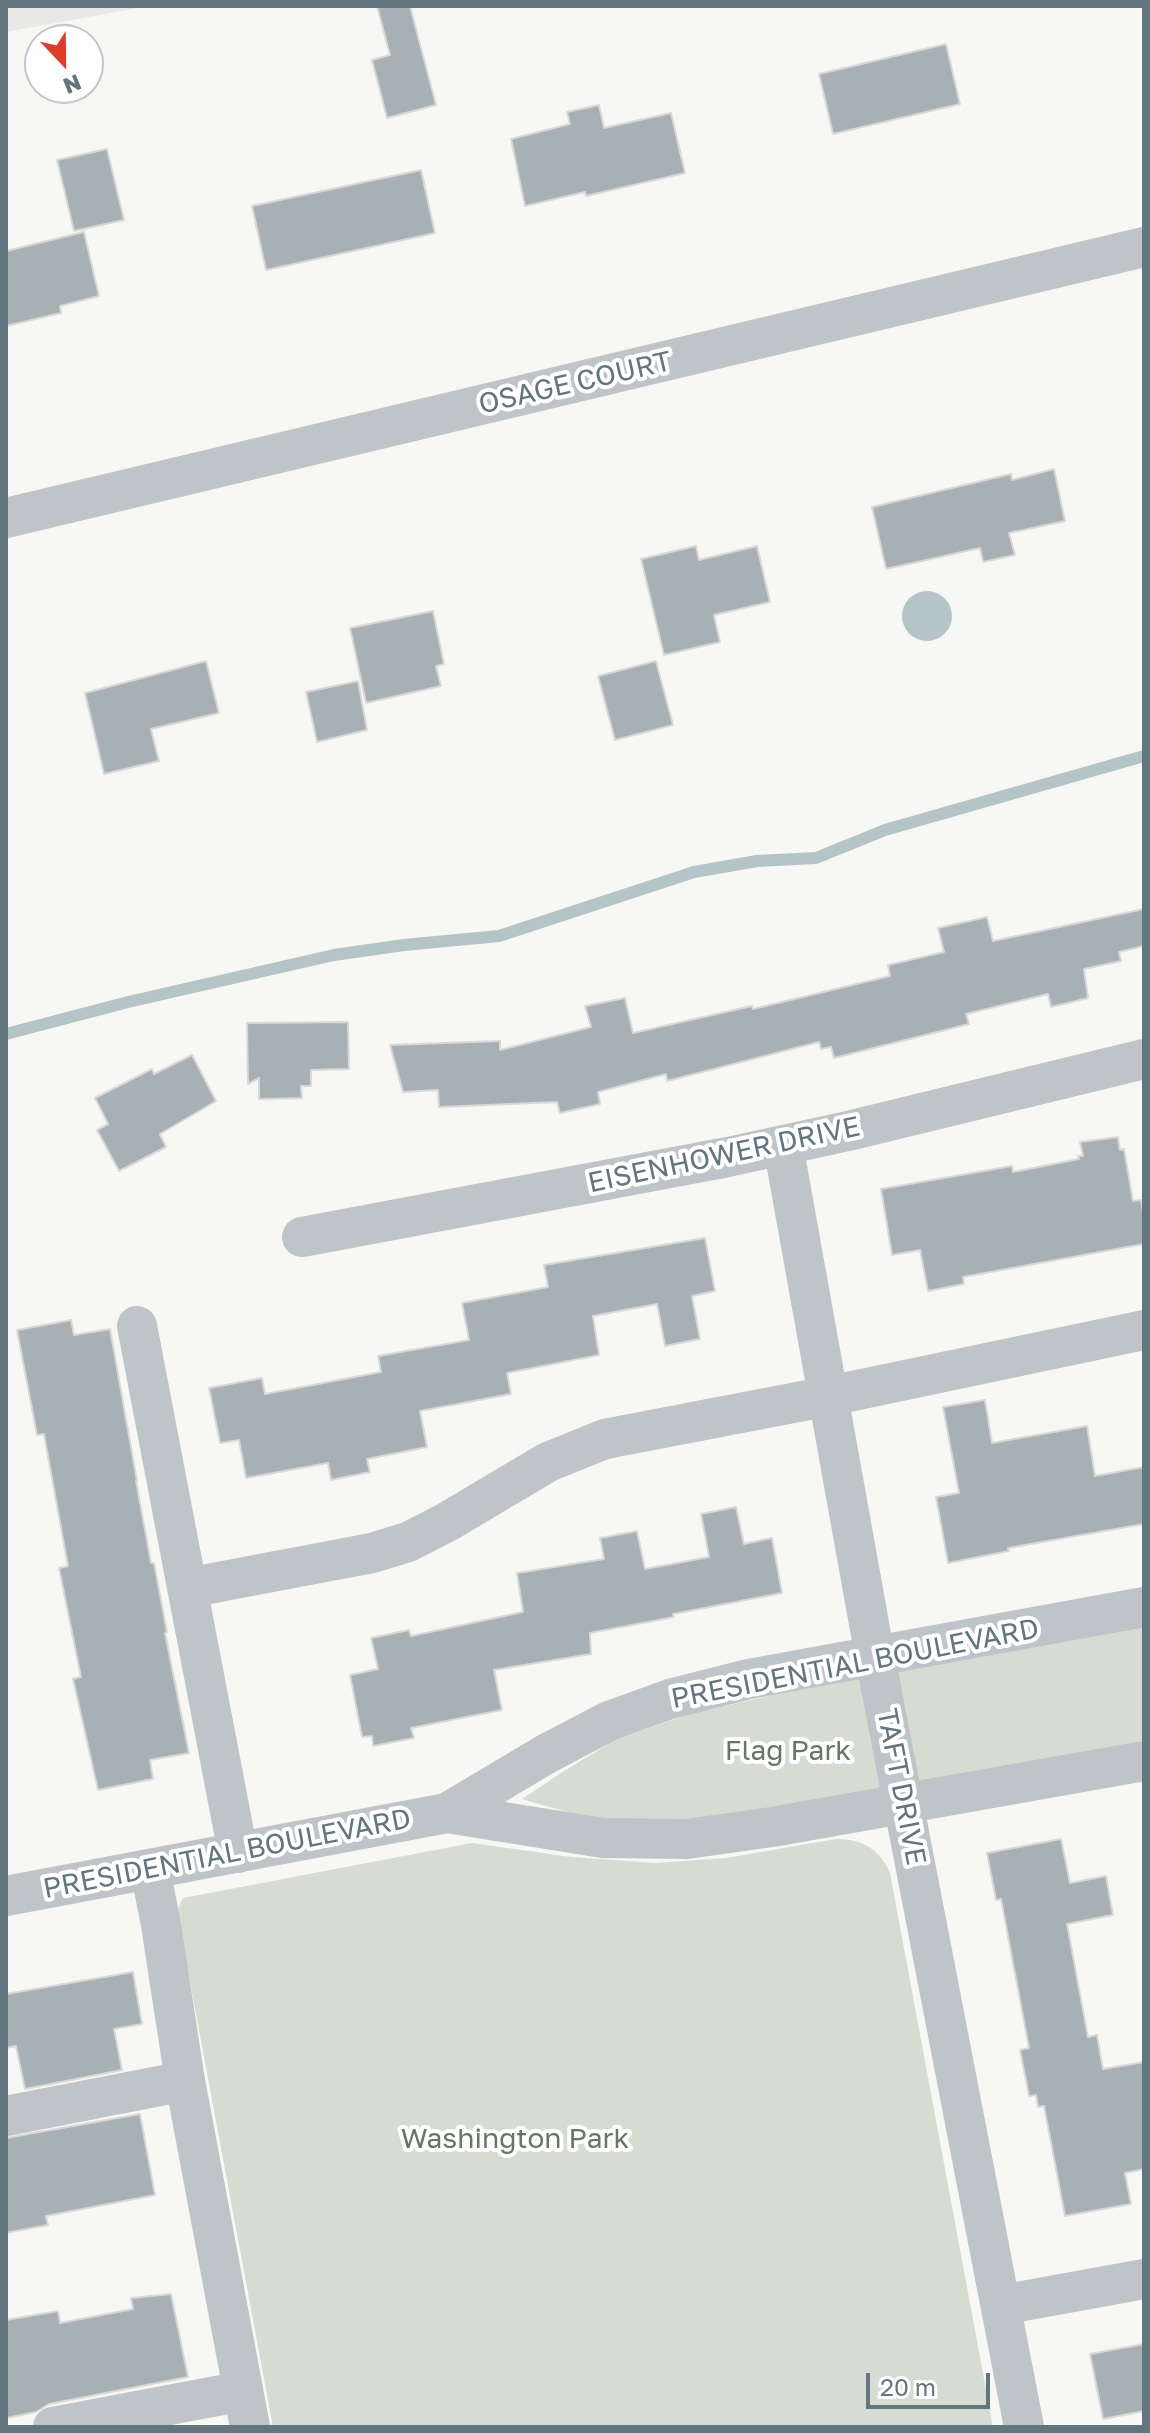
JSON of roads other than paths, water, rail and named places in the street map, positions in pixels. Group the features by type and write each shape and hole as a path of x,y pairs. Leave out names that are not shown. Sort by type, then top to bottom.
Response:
{"street":[{"name":"OSAGE COURT","path":"6,518 1144,247"},
{"name":"EISENHOWER DRIVE","path":"302,1237 783,1145 1144,1059"},
{"name":"TAFT DRIVE","path":"783,1145 875,1657 1024,2427"},
{"path":"137,1326 238,1853"},
{"path":"187,1588 372,1553 408,1542 548,1462 605,1439 1144,1330"},
{"name":"PRESIDENTIAL BOULEVARD","path":"447,1813 546,1754 609,1721 658,1703 749,1679 1144,1607"},
{"name":"PRESIDENTIAL BOULEVARD","path":"6,1896 447,1813 603,1838 687,1839 772,1827 1144,1761"},
{"path":"53,2427 246,2409 185,2081 150,1869"},
{"path":"6,2116 185,2081"},
{"path":"1001,2305 1144,2279"}],"waterway":[{"path":"6,1034 128,1002 334,955 499,936 694,872 757,861 816,858 885,830 1144,756"}],"park label":[{"name":"Flag Park","path":"788,1751"},
{"name":"Washington Park","path":"515,2139"}]}
